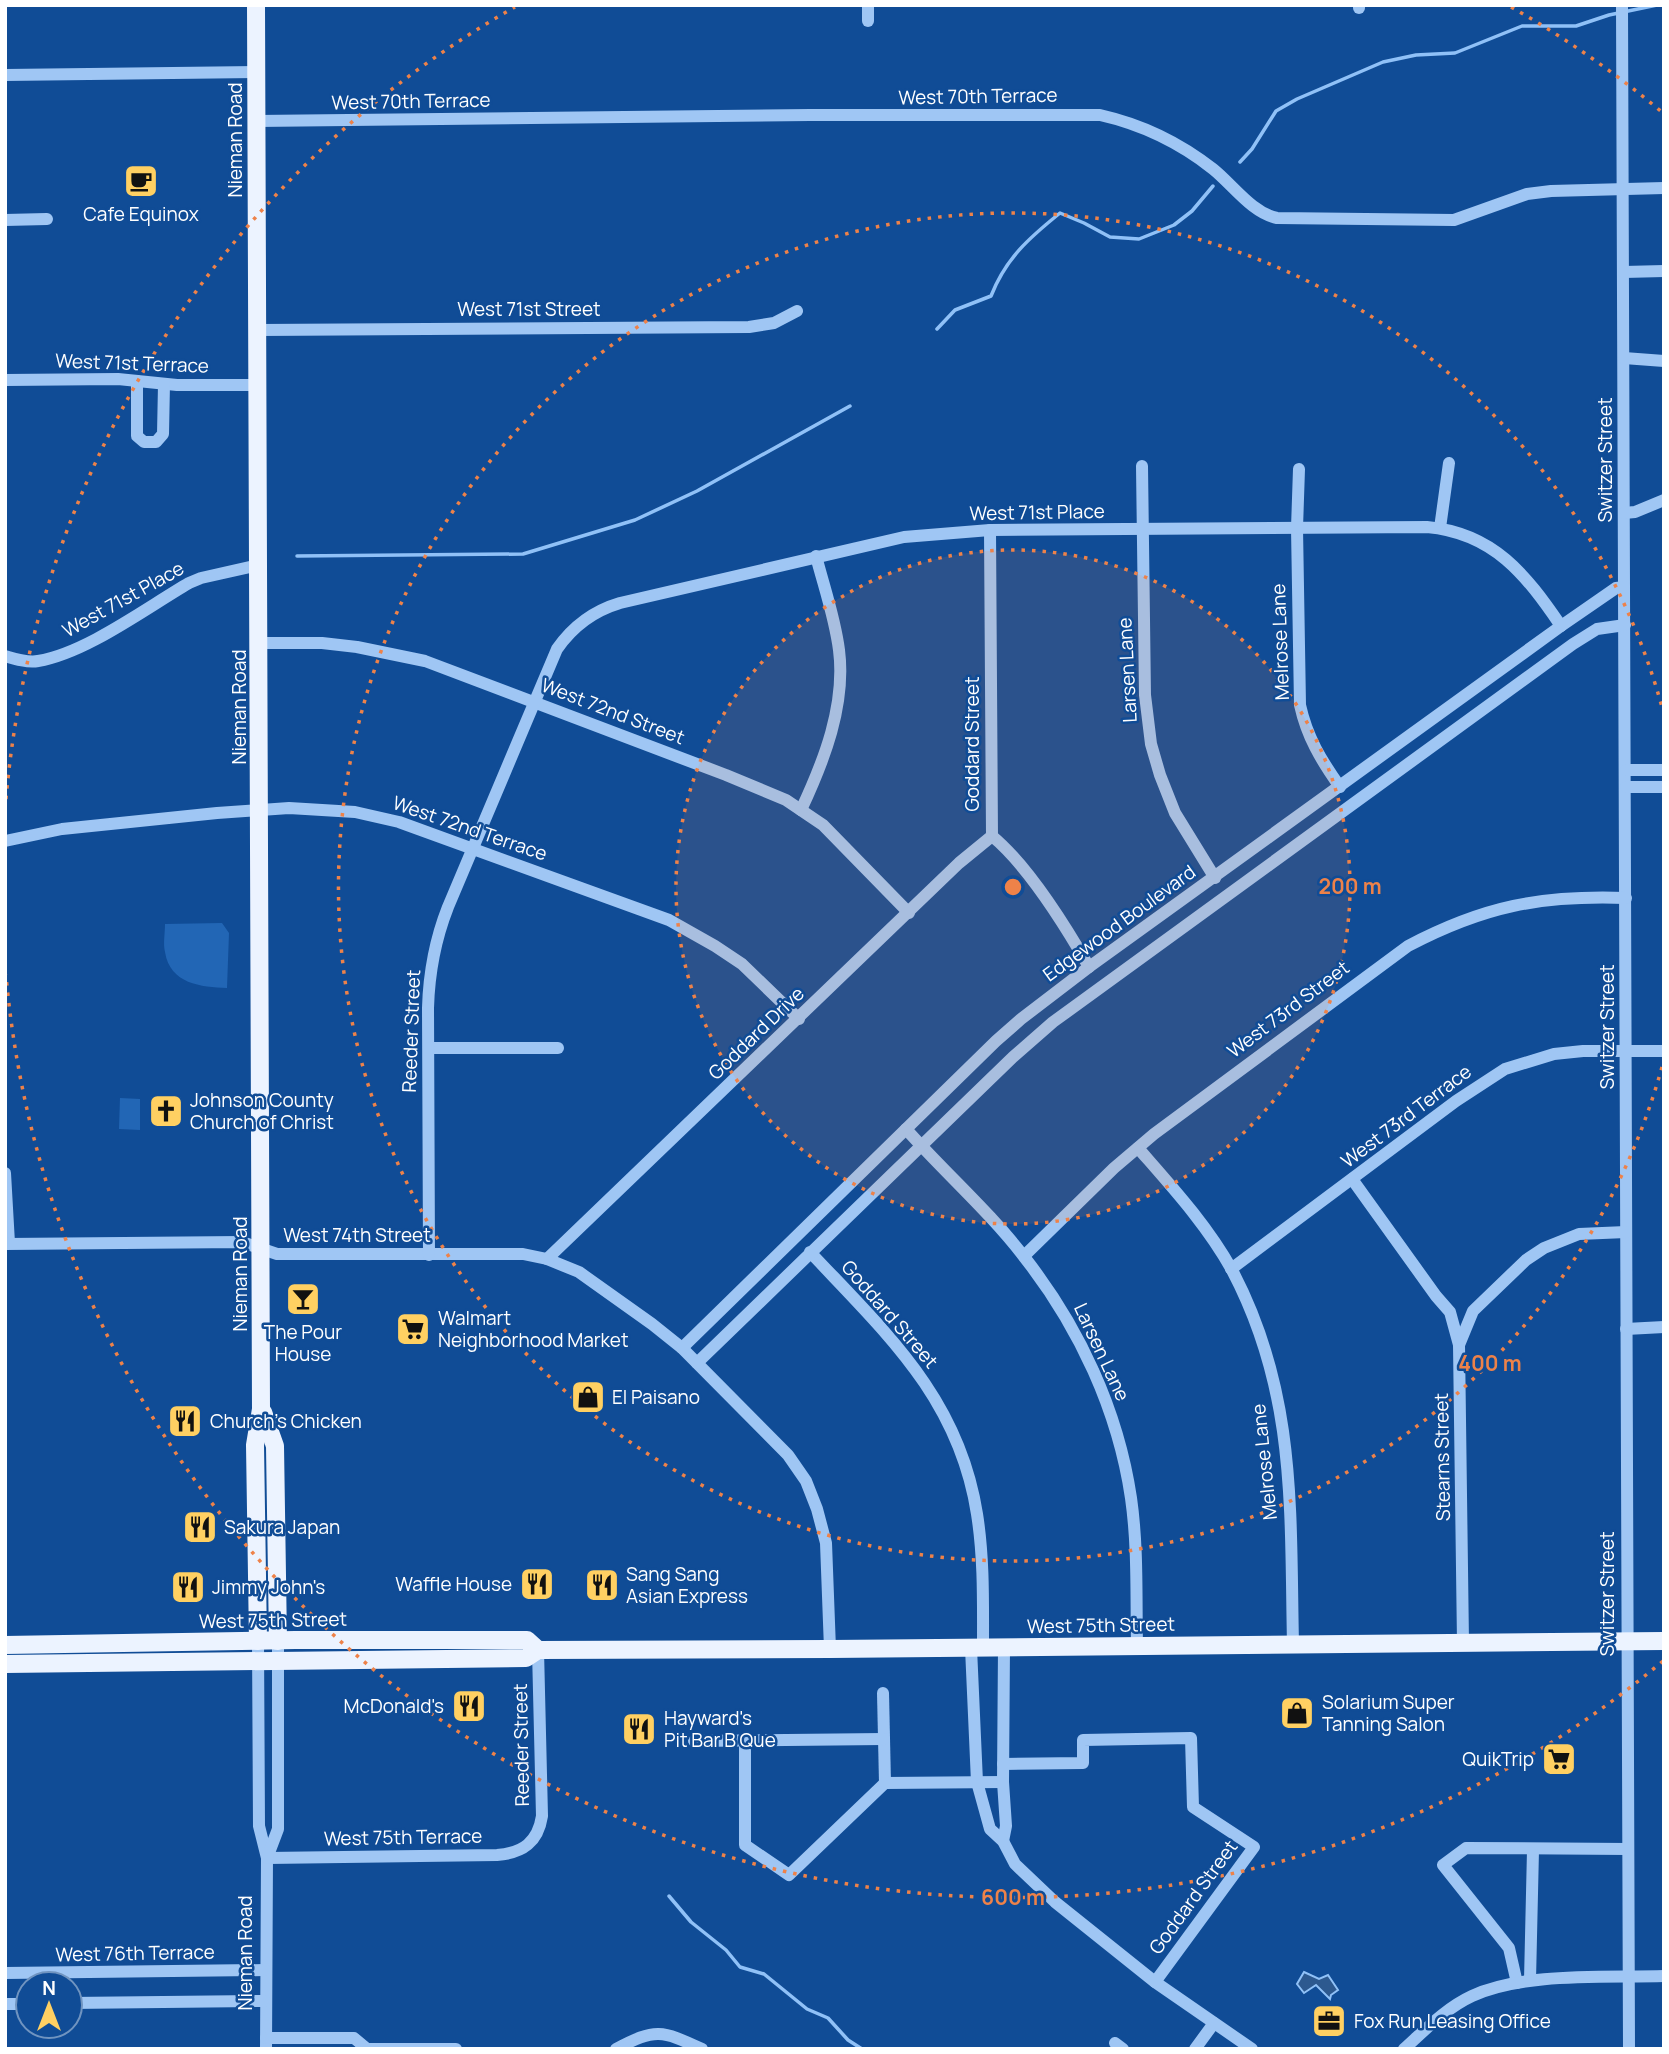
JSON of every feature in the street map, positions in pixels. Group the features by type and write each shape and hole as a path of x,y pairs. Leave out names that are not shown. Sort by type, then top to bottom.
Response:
{"main road":[{"name":"Nieman Road","path":"256,5 261,1250 261,1409 255,1445 258,1642"},
{"name":"Nieman Road","path":"261,1409 275,1446 278,1641"},
{"name":"West 75th Street","path":"5,1645 527,1640 538,1650"},
{"name":"West 75th Street","path":"5,1664 526,1658 538,1650 1664,1640"}],"street":[{"path":"868,5 868,21"},
{"name":"Switzer Street","path":"1622,5 1629,2049"},
{"path":"5,75 256,72"},
{"name":"West 70th Terrace","path":"256,121 1084,114 1123,120 1163,138 1211,167 1264,215 1277,218 1454,219 1527,194 1664,188"},
{"path":"5,220 47,219"},
{"path":"1623,272 1664,271"},
{"name":"West 71st Street","path":"258,330 750,327 774,323 797,311"},
{"path":"1624,358 1664,361"},
{"name":"West 71st Terrace","path":"5,380 118,379 164,384 258,384"},
{"path":"137,381 137,436 144,442 156,442 163,434 164,384"},
{"path":"1440,528 1449,463"},
{"name":"Larsen Lane","path":"1142,467 1144,695 1151,744 1175,813 1215,877"},
{"name":"Melrose Lane","path":"1299,469 1297,528 1300,705 1315,750 1340,787"},
{"path":"1624,513 1635,512 1664,500"},
{"name":"West 71st Place","path":"534,702 557,649 573,628 595,612 620,603 904,537 990,530 1440,528 1477,541 1510,561 1531,583 1561,626"},
{"name":"Goddard Street","path":"990,530 992,836 1026,872 1089,967"},
{"path":"801,810 832,729 839,698 839,649 817,556"},
{"name":"West 71st Place","path":"5,656 35,662 67,653 189,583 259,565"},
{"name":"Edgewood Boulevard","path":"682,1348 1021,1019 1561,626 1616,587 1624,587"},
{"path":"697,1363 1013,1057 1080,1002 1573,644 1597,629 1625,625"},
{"name":"West 72nd Street","path":"260,643 322,643 397,654 449,669 726,775 786,800 801,810 839,840 909,913"},
{"name":"Reeder Street","path":"429,1255 429,982 435,946 445,914 534,702"},
{"path":"1626,770 1664,770"},
{"path":"1626,787 1664,787"},
{"name":"West 72nd Terrace","path":"5,841 62,830 260,809 302,808 355,812 422,828 648,911 692,932 742,964 799,1019"},
{"name":"Goddard Drive","path":"547,1259 959,863 992,836"},
{"name":"West 73rd Street","path":"1024,1256 1138,1148 1408,946 1482,912 1519,903 1555,898 1626,898"},
{"path":"429,1048 558,1048"},
{"name":"West 73rd Terrace","path":"1231,1269 1456,1101 1505,1069 1554,1054 1583,1051 1664,1051"},
{"name":"Larsen Lane","path":"906,1129 1024,1256 1070,1324 1093,1369 1111,1416 1124,1462 1133,1516 1137,1646"},
{"name":"Melrose Lane","path":"1138,1148 1181,1196 1231,1269 1267,1355 1279,1399 1289,1476 1293,1644"},
{"path":"5,1173 7,1244"},
{"name":"Stearns Street","path":"1352,1179 1450,1312 1460,1345 1463,1643"},
{"path":"1460,1345 1474,1311 1527,1260 1544,1248 1579,1234 1626,1232"},
{"name":"West 74th Street","path":"7,1244 242,1242 277,1254 523,1254 547,1259 579,1272 682,1348 788,1455 806,1482 826,1543 830,1649"},
{"name":"Goddard Street","path":"810,1252 904,1353 935,1398 964,1462 977,1513 981,1551 977,1648 977,1782 990,1829 1003,1841 1015,1864 1055,1902 1155,1982 1248,2048"},
{"path":"1626,1329 1664,1327"},
{"name":"Nieman Road","path":"267,1858 278,1829 278,1641"},
{"name":"Nieman Road","path":"258,1642 259,1826 267,1858 266,2043"},
{"path":"1003,1841 1006,1826 1003,1782 1004,1647"},
{"name":"Reeder Street","path":"535,1838 540,1829 543,1800 538,1650"},
{"path":"883,1693 885,1783"},
{"name":"Goddard Street","path":"1003,1764 1083,1763 1083,1740 1191,1738 1193,1807 1254,1847 1155,1982"},
{"path":"694,1741 884,1739"},
{"path":"745,1741 745,1845 789,1875 885,1783 1003,1782"},
{"name":"West 75th Terrace","path":"267,1858 511,1854 523,1849 535,1838"},
{"path":"1524,1982 1509,1948 1443,1865 1466,1848 1628,1849"},
{"path":"1524,1982 1533,1850"},
{"name":"West 76th Terrace","path":"5,1973 265,1970"},
{"path":"1404,2049 1454,2006 1474,1995 1524,1982 1664,1976"},
{"path":"84,2003 265,2001"},
{"path":"1195,2049 1214,2023"},
{"path":"616,2049 643,2035 669,2033 702,2049"},
{"path":"266,2043 354,2038 366,2049 456,2049"}],"shaded area":[{"path":"222,923 229,933 227,988 197,985 173,971 165,952 165,924"},
{"path":"120,1098 140,1099 140,1130 119,1129"},
{"path":"1304,1972 1319,1979 1328,1975 1338,1990 1330,1999 1316,1985 1304,1993 1297,1984"}],"waterway":[{"path":"1240,162 1252,149 1276,111 1297,99 1383,62 1416,55 1455,53 1522,26 1576,26 1609,15 1657,5"},
{"path":"937,329 955,310 991,296 1011,260 1038,231 1060,213 1110,237 1139,239 1174,225 1192,211 1213,186"},
{"path":"297,556 523,554 635,520 697,491 850,406"},
{"path":"669,1896 691,1922 726,1950 740,1967 764,1974 807,2009 828,2018 848,2040 862,2049"}],"place":[{"name":"Cafe Equinox","path":"141,181"},
{"name":"Johnson County Church of Christ","path":"166,1111"},
{"name":"The Pour House","path":"303,1299"},
{"name":"Walmart Neighborhood Market","path":"413,1329"},
{"name":"El Paisano","path":"588,1397"},
{"name":"Church's Chicken","path":"185,1421"},
{"name":"Sakura Japan","path":"200,1527"},
{"name":"Waffle House","path":"537,1584"},
{"name":"Sang Sang Asian Express","path":"602,1585"},
{"name":"Jimmy John's","path":"188,1587"},
{"name":"McDonald's","path":"469,1706"},
{"name":"Solarium Super Tanning Salon","path":"1297,1713"},
{"name":"Hayward's Pit Bar B Que","path":"639,1729"},
{"name":"QuikTrip","path":"1559,1759"},
{"name":"Fox Run Leasing Office","path":"1329,2021"}]}
